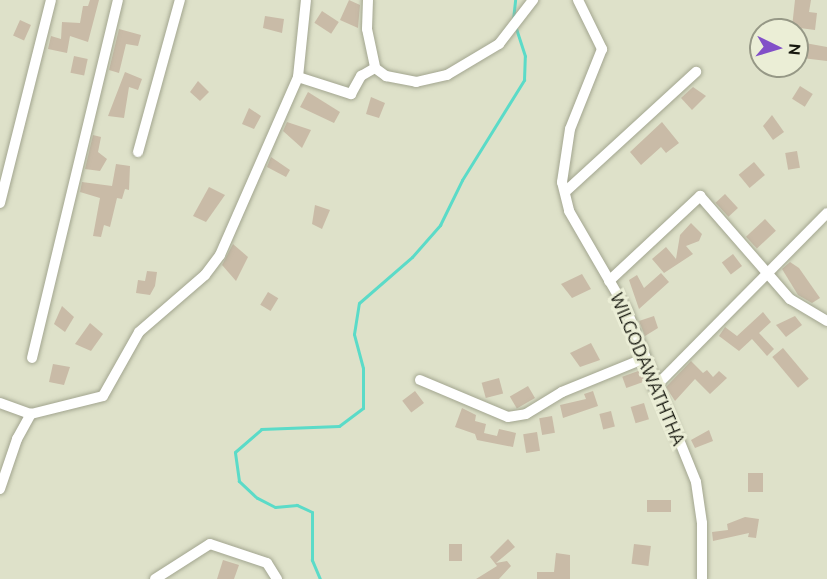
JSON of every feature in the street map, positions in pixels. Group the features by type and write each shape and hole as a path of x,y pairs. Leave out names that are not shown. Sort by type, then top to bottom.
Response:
{"street":[{"path":"0,203 51,0"},
{"path":"32,358 118,0"},
{"path":"138,152 180,0"},
{"path":"0,403 31,414 104,396 139,332 205,275 220,255 298,77 306,0"},
{"path":"368,0 367,29 375,68 386,76 416,82 447,75 499,44 533,0"},
{"name":"WILGODAWATHTHA","path":"578,0 602,49 570,129 565,192 569,211 627,311 654,388 696,482 702,524 702,579"},
{"path":"298,77 351,94 361,76 375,68"},
{"path":"565,192 696,72"},
{"path":"609,281 700,196 768,270 790,299 827,321"},
{"path":"654,388 730,316 768,270 827,213"},
{"path":"420,380 508,417 526,414 562,392 643,359"},
{"path":"0,489 17,439 31,414"},
{"path":"155,579 210,544 267,563 277,579"}],"building":[{"path":"90,0 99,0 88,42 70,36 67,53 48,49 51,36 61,39 62,22 80,23 83,6 88,6"},
{"path":"349,0 360,5 358,28 340,20"},
{"path":"795,0 811,0 809,12 817,13 815,30 809,29 809,18 793,18"},
{"path":"322,11 339,22 331,34 314,23"},
{"path":"265,16 284,19 282,33 263,28"},
{"path":"20,20 31,25 24,40 13,36"},
{"path":"119,29 141,35 138,46 126,44 119,73 109,70"},
{"path":"809,44 827,47 827,61 809,59"},
{"path":"74,56 88,59 84,76 70,73"},
{"path":"125,72 142,79 138,90 129,87 124,118 108,116"},
{"path":"198,81 209,92 200,101 190,92"},
{"path":"800,86 813,94 805,107 792,99"},
{"path":"693,87 706,96 692,110 681,98"},
{"path":"308,92 340,112 334,123 300,107"},
{"path":"371,97 385,103 379,118 366,114"},
{"path":"249,108 261,116 254,129 242,124"},
{"path":"772,115 784,132 773,140 763,126"},
{"path":"287,122 311,130 302,148 283,131"},
{"path":"662,122 679,143 666,153 661,147 641,165 630,152"},
{"path":"93,135 101,137 98,152 107,159 100,171 85,169"},
{"path":"797,151 800,168 788,170 785,153"},
{"path":"271,157 290,170 286,177 267,167"},
{"path":"754,162 765,175 750,188 739,175"},
{"path":"116,164 130,166 129,190 125,189 122,199 117,198 110,227 104,225 101,237 93,236 100,198 80,192 82,182 112,186"},
{"path":"209,187 225,195 206,222 193,216"},
{"path":"725,194 738,208 728,217 715,203"},
{"path":"315,205 330,210 322,229 312,224"},
{"path":"765,219 776,231 757,248 746,237"},
{"path":"691,223 702,234 699,241 686,246 693,254 664,273 652,259 666,247 676,259 680,235"},
{"path":"233,244 248,257 236,281 222,265"},
{"path":"733,254 742,266 731,274 722,262"},
{"path":"790,262 799,268 820,298 812,303 798,295 782,269"},
{"path":"147,271 157,272 155,286 150,295 136,293 138,280 145,281"},
{"path":"661,273 669,282 639,309 629,280 637,275 644,288"},
{"path":"582,274 591,289 572,298 561,284"},
{"path":"268,292 278,298 271,311 260,305"},
{"path":"62,306 74,317 65,332 54,324"},
{"path":"763,312 771,322 759,333 774,349 767,356 752,339 739,351 719,336 725,327 737,336"},
{"path":"654,316 658,328 645,336 639,321"},
{"path":"795,316 802,325 786,337 776,325"},
{"path":"90,323 103,334 91,351 75,344"},
{"path":"591,343 600,360 580,367 570,353"},
{"path":"783,348 809,379 798,388 772,357"},
{"path":"691,361 703,373 707,370 713,377 719,371 727,378 710,394 695,379 675,401 666,387"},
{"path":"53,364 70,367 64,385 49,382"},
{"path":"641,370 645,381 626,388 622,377"},
{"path":"499,378 503,393 486,398 482,383"},
{"path":"528,386 535,398 517,409 510,396"},
{"path":"415,391 424,403 411,413 402,401"},
{"path":"593,391 598,406 563,418 560,405 586,399 584,394"},
{"path":"644,403 649,419 636,423 631,407"},
{"path":"462,408 476,415 475,421 486,424 484,433 497,436 499,429 516,433 513,447 477,440 475,434 455,427"},
{"path":"611,411 615,427 603,429 599,414"},
{"path":"552,416 555,433 542,435 539,418"},
{"path":"709,430 713,441 695,448 691,440"},
{"path":"537,432 540,451 526,453 523,434"},
{"path":"748,473 763,473 763,492 748,492"},
{"path":"647,500 671,500 671,512 647,512"},
{"path":"745,517 759,519 756,538 748,537 749,533 713,541 712,532 728,530 727,524"},
{"path":"508,539 515,547 496,563 507,561 511,566 499,579 476,579 497,566 490,557"},
{"path":"449,544 462,544 462,561 449,561"},
{"path":"634,544 651,546 648,566 632,564"},
{"path":"556,553 570,555 570,579 537,579 537,572 554,572"},
{"path":"223,560 239,565 234,579 217,579"}],"waterway":[{"path":"513,20 515,0"},
{"path":"320,579 312,560 312,512 297,505 275,507 257,498 239,481 235,452 261,429 339,426 363,408 363,368 354,334 359,303 412,257 440,225 462,180 524,80 525,56 516,29"}]}
